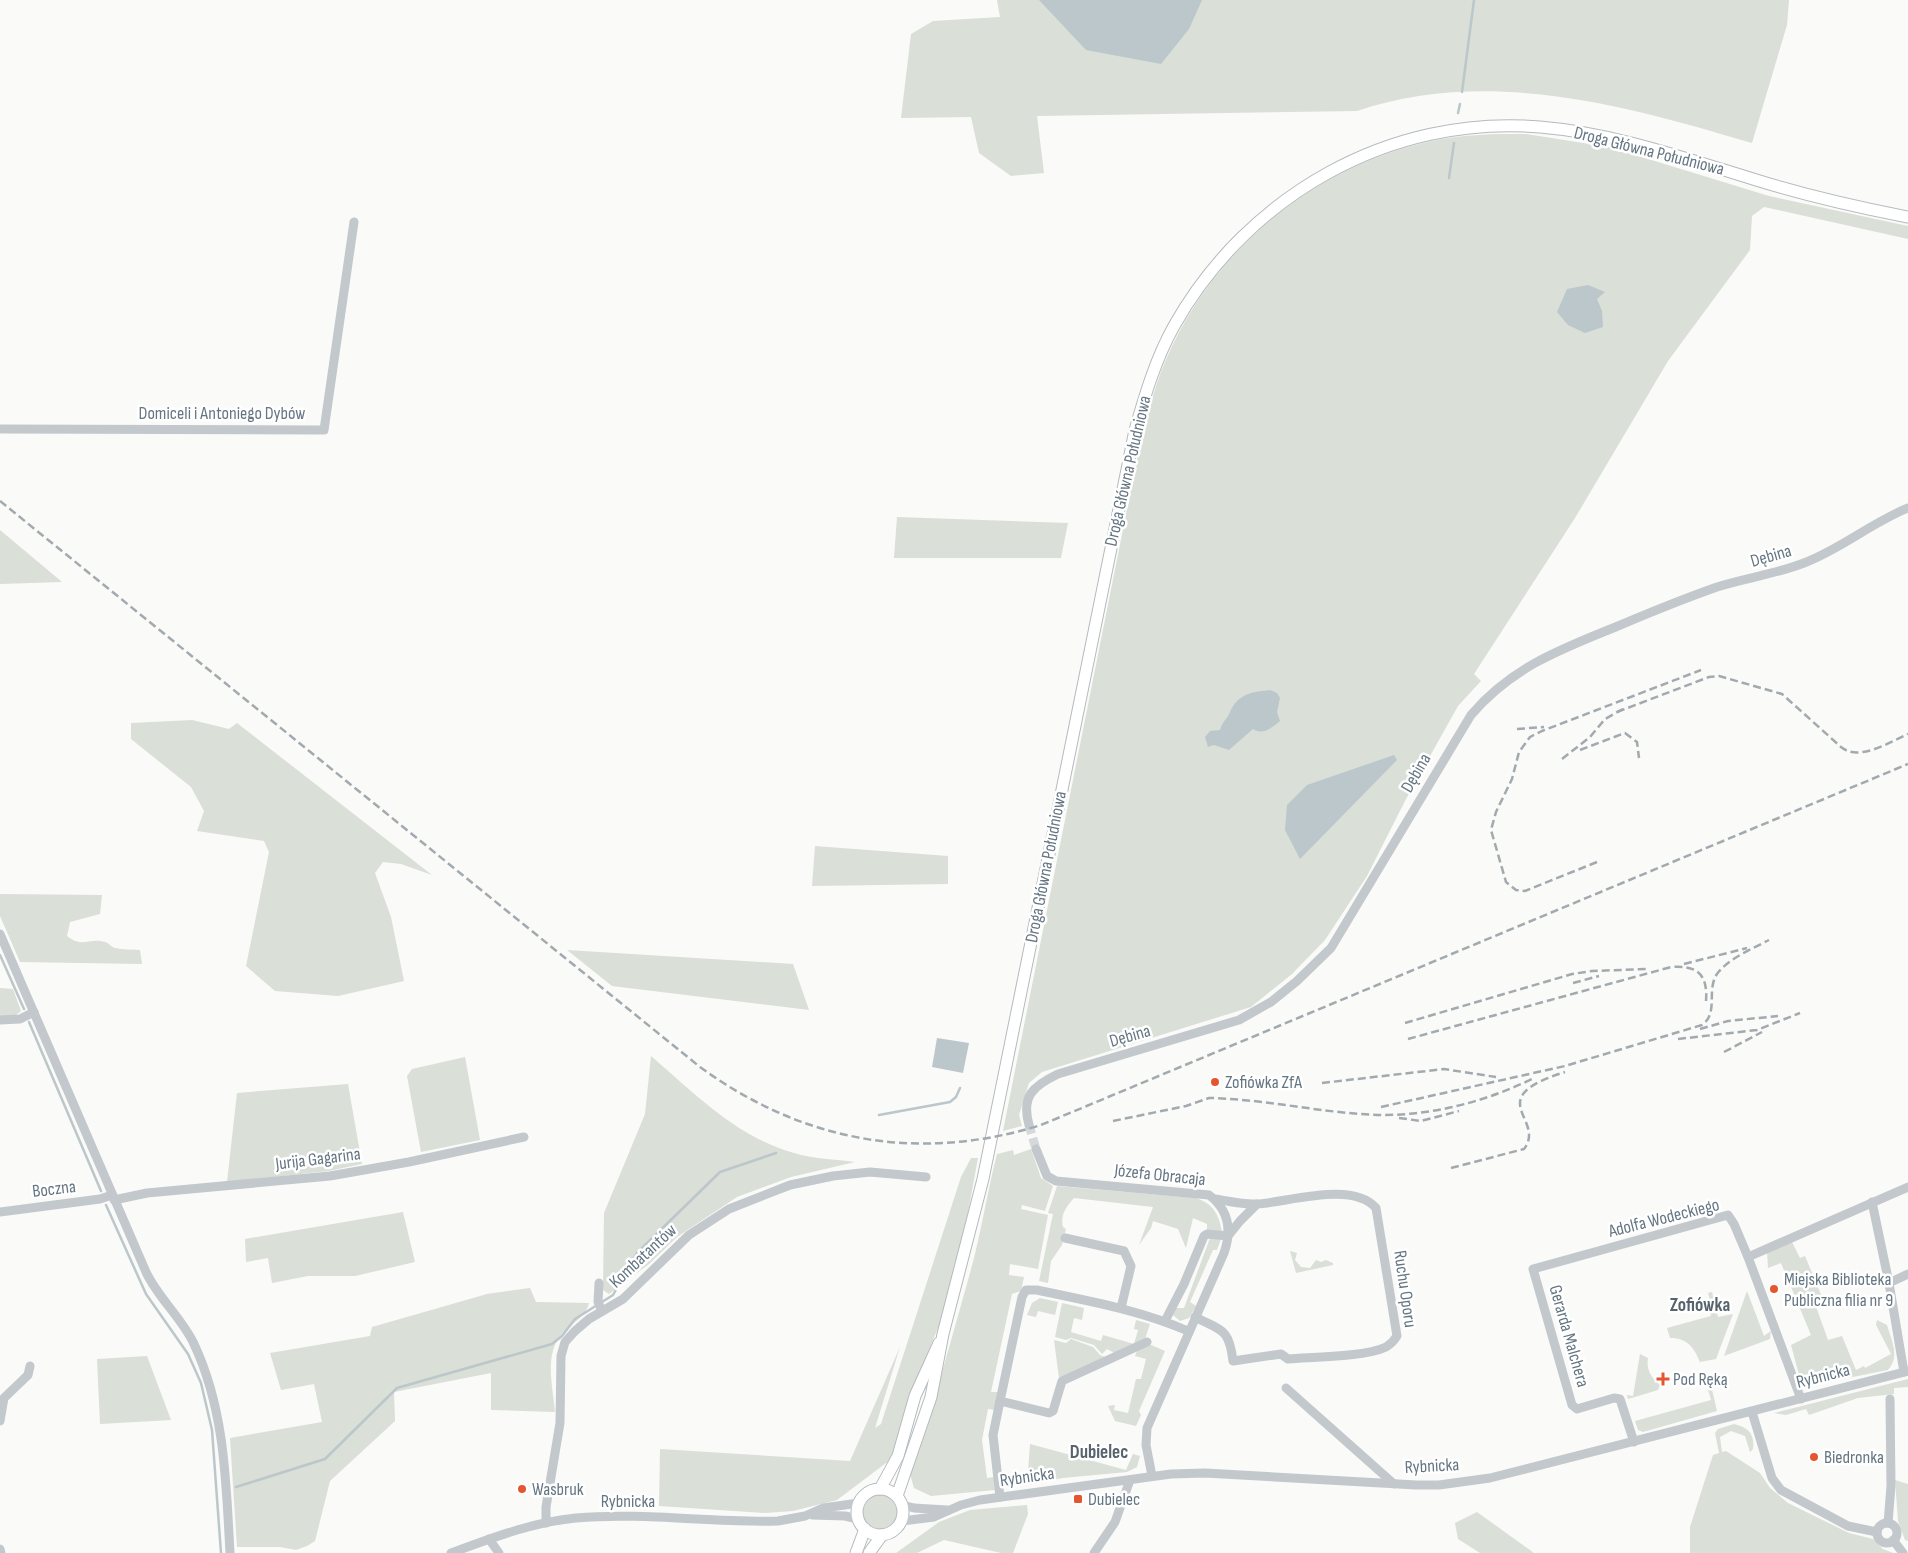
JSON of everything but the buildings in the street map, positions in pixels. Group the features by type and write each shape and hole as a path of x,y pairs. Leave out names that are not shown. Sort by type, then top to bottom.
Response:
{"main road":[{"name":"Droga Główna Południowa","path":"900,1500 931,1397 943,1334 973,1222 988,1154 1134,430 1159,357 1174,326 1218,262 1251,228 1286,198 1324,173 1371,151 1414,138 1461,128 1540,127 1584,133 1636,145 1808,195 1908,217"},
{"name":"Droga Główna Południowa","path":"880,1489 898,1456 915,1396 943,1334"},
{"path":"856,1553 862,1524 859,1503 868,1492 880,1489 890,1491 900,1500 902,1520 894,1530 882,1535 873,1534 862,1524"},
{"path":"869,1553 882,1535"}],"street":[{"name":"Domiceli i Antoniego Dybów","path":"0,428 324,430 354,222"},
{"name":"Dębina","path":"1030,1125 1026,1105 1033,1089 1039,1083 1058,1074 1238,1020 1271,1002 1298,981 1330,948 1471,715 1487,696 1527,666 1661,608 1718,587 1804,563 1890,515 1908,508"},
{"path":"0,934 152,1284 194,1342 209,1380 221,1437 230,1553"},
{"path":"0,1020 20,1018 34,1012"},
{"name":"Jurija Gagarina","path":"113,1197 330,1176 409,1162 524,1136"},
{"name":"Józefa Obracaja","path":"1036,1148 1047,1176 1056,1181 1199,1192 1215,1199 1229,1224 1228,1236 1224,1253 1188,1331"},
{"name":"Kombatantów","path":"546,1523 546,1507 560,1423 562,1349 575,1331 600,1307 623,1299 701,1226 742,1203 790,1185 858,1173 882,1172 926,1177"},
{"path":"1748,1256 1908,1187"},
{"name":"Ruchu Oporu","path":"1195,1317 1225,1333 1230,1341 1233,1361 1281,1354 1288,1359 1356,1353 1384,1348 1392,1343 1397,1336 1376,1208 1369,1200 1363,1197 1324,1195 1258,1204 1215,1199"},
{"name":"Boczna","path":"0,1212 113,1197"},
{"path":"1872,1202 1906,1372"},
{"path":"1165,1321 1184,1284 1204,1236 1207,1234 1228,1236 1240,1221 1258,1204"},
{"name":"Adolfa Wodeckiego","path":"1533,1269 1728,1215 1748,1256 1801,1399"},
{"path":"1065,1238 1124,1251 1131,1266 1121,1308"},
{"name":"Gerarda Malchera","path":"1533,1269 1572,1405 1578,1409 1614,1398 1620,1400 1634,1442"},
{"path":"1889,1283 1908,1274"},
{"path":"599,1283 600,1307"},
{"path":"1000,1497 993,1435 1022,1297 1026,1290 1037,1290 1121,1308 1165,1321 1188,1331 1147,1428 1146,1445 1152,1476"},
{"path":"1000,1402 1049,1413 1053,1411 1062,1382 1147,1342"},
{"path":"0,1421 4,1398 28,1375 30,1366"},
{"name":"Rybnicka","path":"902,1520 934,1517 974,1501 1152,1476 1206,1472 1394,1484 1439,1485 1490,1478 1906,1372"},
{"path":"1286,1388 1394,1484"},
{"path":"1888,1523 1891,1496 1890,1399"},
{"path":"1752,1412 1772,1478 1780,1490 1848,1526 1877,1532"},
{"path":"1094,1553 1115,1522 1130,1480"},
{"name":"Rybnicka","path":"900,1500 914,1508 948,1510"},
{"name":"Rybnicka","path":"809,1515 823,1508 859,1503"},
{"name":"Rybnicka","path":"451,1553 489,1539 546,1523 609,1517 771,1521 809,1515 832,1515 862,1524"},
{"path":"1888,1523 1879,1526 1877,1532 1881,1541 1888,1542 1893,1540"},
{"path":"1888,1523 1896,1531 1893,1540"},
{"path":"489,1539 499,1553"},
{"path":"1893,1540 1903,1553"},
{"path":"0,1549 1,1553"}],"shaded area":[{"path":"997,0 1789,0 1787,25 1752,143 1655,116 1556,96 1506,92 1456,92 1406,98 1357,111 1037,116 1044,173 1011,176 979,153 971,117 901,118 911,34 933,21 1000,17"},
{"path":"1039,0 1202,0 1189,29 1161,64 1086,50"},
{"path":"1490,134 1526,134 1609,147 1769,196 1908,226 1908,239 1764,207 1752,216 1750,250 1668,361 1575,518 1474,674 1481,681 1458,706 1406,799 1367,876 1325,940 1292,974 1251,1007 1042,1072 1029,1083 1019,1115 1022,1126 1003,1131 1139,449 1161,372 1185,322 1210,284 1239,250 1272,219 1308,193 1347,170 1389,153 1432,141"},
{"path":"1588,285 1605,292 1597,299 1602,311 1603,327 1585,333 1568,325 1557,312 1567,289"},
{"path":"897,517 1068,523 1061,558 894,558"},
{"path":"0,530 62,582 0,584"},
{"path":"1270,690 1277,693 1280,698 1277,712 1280,721 1271,728 1261,732 1253,729 1229,750 1214,745 1208,747 1205,737 1210,731 1220,730 1237,701 1251,693"},
{"path":"192,720 229,729 237,723 432,875 401,864 383,862 375,873 391,917 404,981 338,996 275,991 246,966 269,852 264,841 197,831 204,811 191,787 131,739 131,723"},
{"path":"1394,755 1397,760 1300,859 1285,830 1287,805 1307,785"},
{"path":"815,846 948,856 948,884 812,886"},
{"path":"0,894 102,895 100,914 70,922 67,936 78,942 99,941 115,948 140,950 142,964 20,962 0,916"},
{"path":"567,950 793,964 809,1010 612,986"},
{"path":"0,988 13,989 21,1011 15,1016 0,1016"},
{"path":"937,1038 969,1043 963,1073 932,1067"},
{"path":"651,1056 700,1099 754,1137 801,1155 855,1162 791,1177 737,1197 677,1237 649,1264 609,1294 603,1290 604,1213 645,1114"},
{"path":"465,1057 480,1140 421,1152 407,1076 412,1069"},
{"path":"348,1084 362,1164 329,1171 227,1182 237,1093"},
{"path":"1031,1149 1041,1178 1053,1186 1045,1211 1022,1205 1021,1209 1048,1215 1038,1269 1010,1264 1009,1275 1024,1277 1021,1291 1012,1294 991,1392 999,1392 995,1410 988,1409 982,1440 987,1478 994,1477 995,1490 931,1496 914,1488 910,1474 934,1399 970,1273 997,1154 1013,1150 1014,1155"},
{"path":"971,1158 978,1158 965,1229 953,1271 946,1308 909,1399 894,1457 837,1500 793,1511 765,1513 659,1506 660,1449 850,1461 900,1347 875,1428 881,1424 961,1177"},
{"path":"1057,1186 1196,1198 1207,1203 1215,1211 1222,1232 1207,1231 1207,1224 1193,1218 1186,1248 1178,1229 1153,1221 1151,1228 1139,1245 1153,1207 1074,1198 1063,1215 1062,1223 1066,1229 1062,1245 1051,1261 1048,1283 1039,1281 1053,1214 1048,1213"},
{"path":"403,1212 415,1262 355,1276 308,1276 272,1283 268,1258 246,1262 245,1239"},
{"path":"1210,1238 1221,1239 1217,1250 1213,1250 1190,1302 1196,1306 1189,1318 1180,1321 1173,1315 1176,1308 1184,1308"},
{"path":"1792,1242 1800,1258 1805,1256 1822,1297 1814,1301 1828,1340 1842,1336 1856,1370 1864,1366 1865,1368 1891,1354 1876,1325 1877,1320 1887,1325 1894,1349 1894,1359 1888,1370 1807,1386 1801,1382 1791,1345 1811,1335 1781,1263 1768,1268 1767,1251"},
{"path":"1290,1251 1297,1253 1295,1260 1301,1267 1310,1268 1316,1260 1321,1262 1326,1260 1333,1263 1333,1265 1296,1273"},
{"path":"530,1288 536,1302 589,1303 585,1312 561,1335 553,1352 551,1372 555,1412 491,1410 491,1373 394,1392 395,1421 330,1481 315,1541 296,1550 280,1547 237,1547 230,1438 322,1422 314,1384 281,1390 270,1353 370,1336 372,1327 487,1294"},
{"path":"1747,1291 1764,1336 1771,1331 1770,1339 1724,1356"},
{"path":"1712,1292 1718,1317 1733,1314 1716,1359 1700,1362 1690,1345 1676,1338 1670,1338 1667,1328 1711,1316 1710,1312 1713,1311 1708,1293"},
{"path":"1040,1298 1058,1302 1055,1315 1038,1311 1036,1317 1027,1315 1032,1303"},
{"path":"1062,1303 1084,1308 1082,1320 1074,1318 1071,1332 1101,1341 1103,1335 1134,1344 1114,1353 1107,1349 1102,1354 1094,1345 1071,1338 1066,1340 1055,1337"},
{"path":"1136,1320 1150,1324 1145,1339 1134,1344 1138,1330 1134,1329"},
{"path":"1071,1339 1093,1347 1100,1355 1105,1357 1059,1378 1054,1340 1066,1343"},
{"path":"1149,1344 1165,1351 1139,1411 1141,1415 1136,1426 1115,1421 1108,1406 1115,1405 1114,1410 1128,1413 1136,1379 1141,1379 1146,1359 1135,1356 1137,1351"},
{"path":"1640,1354 1648,1358 1650,1373 1660,1385 1658,1390 1628,1399 1627,1395 1633,1396"},
{"path":"147,1356 171,1420 100,1424 97,1359"},
{"path":"1705,1379 1710,1381 1717,1411 1643,1432 1638,1430 1635,1421 1711,1400"},
{"path":"1908,1379 1908,1387 1894,1388 1894,1394 1858,1398 1809,1415 1806,1409 1786,1415 1774,1413"},
{"path":"1734,1424 1750,1432 1753,1439 1753,1449 1750,1452 1745,1436 1731,1431 1720,1437 1722,1452 1726,1451 1760,1473 1770,1488 1788,1503 1849,1533 1873,1539 1883,1549 1893,1553 1690,1553 1690,1527 1713,1455 1719,1453 1715,1433 1718,1429"},
{"path":"1030,1444 1126,1470 1133,1454 1140,1456 1137,1467 1127,1472 1063,1478 1027,1485"},
{"path":"1895,1480 1908,1484 1908,1541 1905,1540 1898,1521"},
{"path":"880,1495 887,1496 892,1500 896,1505 896,1519 892,1524 887,1528 880,1529 873,1528 868,1524 864,1519 863,1512 864,1505 868,1500 873,1496"},
{"path":"1027,1505 1028,1514 1013,1553 1001,1553 944,1540 917,1553 896,1553 939,1522 970,1510"},
{"path":"1477,1512 1534,1553 1480,1553 1458,1539 1455,1523"}],"waterway":[{"path":"1462,92 1474,0"},
{"path":"1458,113 1460,104"},
{"path":"1449,178 1454,143"},
{"path":"0,955 24,1009"},
{"path":"29,1022 101,1191"},
{"path":"879,1115 950,1102 956,1097 960,1088"},
{"path":"236,1487 325,1459 397,1388 552,1344 562,1336 575,1319 613,1295 637,1253 720,1172 776,1153"},
{"path":"106,1205 146,1294 188,1354 201,1383 212,1430 221,1553"}],"tunnel":[{"path":"1029,1125 1036,1149"}],"railway":[{"path":"0,501 700,1067 739,1093 780,1113 821,1128 863,1138 907,1143 951,1143 996,1136 1041,1125 1908,764"},
{"path":"1597,862 1525,891 1516,890 1506,882 1491,830 1496,812 1512,779 1519,752 1530,737 1542,731 1701,670"},
{"path":"1617,712 1709,677 1719,676 1782,694 1841,747 1848,751 1865,752 1884,746 1908,734"},
{"path":"1562,759 1590,737 1605,719 1623,709"},
{"path":"1517,729 1544,727"},
{"path":"1580,750 1625,733 1637,742 1639,758"},
{"path":"1381,1107 1565,1066 1702,1025 1710,1014 1712,987 1717,974 1734,959 1769,940"},
{"path":"1684,964 1747,948"},
{"path":"1408,1039 1671,967 1688,968 1699,973 1705,984 1706,1001"},
{"path":"1405,1023 1572,974 1592,971 1646,969"},
{"path":"1573,983 1599,976"},
{"path":"1678,1039 1757,1030 1800,1013"},
{"path":"1700,1029 1728,1021 1778,1016"},
{"path":"1724,1052 1762,1032"},
{"path":"1322,1083 1444,1069 1496,1077"},
{"path":"1451,1168 1524,1149 1529,1138 1520,1100 1526,1091 1539,1082 1565,1072"},
{"path":"1113,1121 1186,1106 1209,1098 1253,1101 1361,1114 1383,1115 1422,1112 1479,1100 1534,1078"},
{"path":"1399,1118 1421,1121 1459,1111"}],"place":[{"name":"Zofiówka ZfA","path":"1215,1082"},
{"name":"Miejska Biblioteka Publiczna filia nr 9","path":"1774,1289"},
{"name":"Pod Ręką","path":"1663,1379"},
{"name":"Biedronka","path":"1814,1457"},
{"name":"Wasbruk","path":"522,1489"},
{"name":"Dubielec","path":"1078,1499"}],"district":[{"name":"Zofiówka","path":"1700,1305"},
{"name":"Dubielec","path":"1099,1452"}]}
